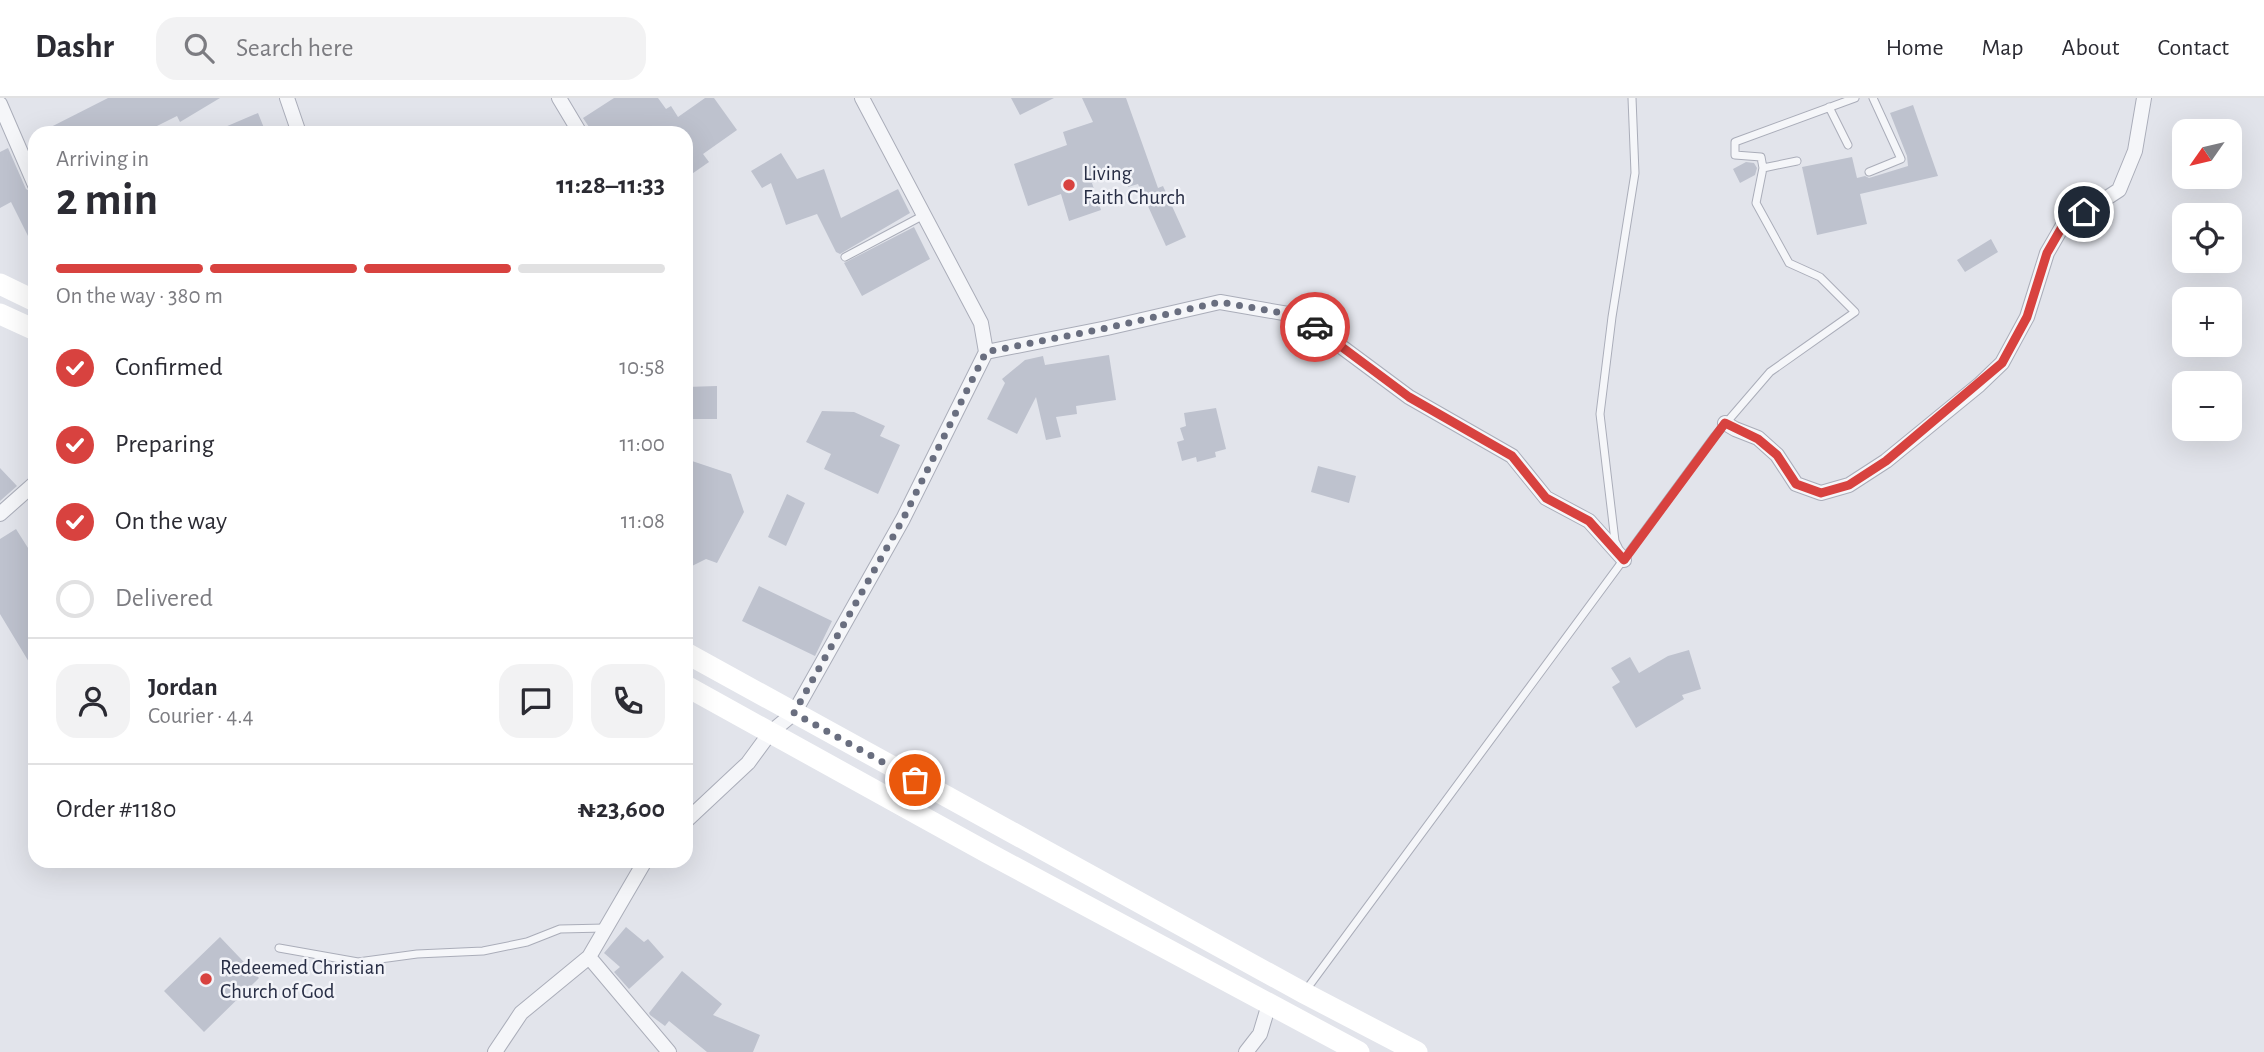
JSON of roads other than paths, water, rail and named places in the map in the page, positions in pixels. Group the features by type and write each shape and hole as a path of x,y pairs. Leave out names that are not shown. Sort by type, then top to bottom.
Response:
{"main road":[{"path":"0,284 28,298"},
{"path":"0,314 28,327"},
{"path":"693,657 1304,993 1418,1052"},
{"path":"693,691 1359,1052"}],"street":[{"path":"287,98 297,126"},
{"path":"559,98 576,126"},
{"path":"693,814 748,763 770,733 794,713 903,519 986,352 981,323 862,98"},
{"path":"1725,423 1758,439 1777,455 1796,484 1821,493 1849,485 1886,461 2002,363 2027,317 2047,253 2062,227 2119,190 2135,151 2144,98"},
{"path":"0,104 28,170"},
{"path":"986,352 1220,302 1300,316 1409,397 1512,456 1546,498 1589,521 1624,560"},
{"path":"0,514 28,489"},
{"path":"495,1052 521,1013 589,957 641,868"},
{"path":"589,957 669,1052"},
{"path":"1246,1052 1260,1034 1269,1004"}],"lane":[{"path":"1624,560 1615,541 1600,414 1635,173 1632,98"},
{"path":"1304,993 1725,423 1770,372 1855,312 1820,277 1789,262 1756,203 1763,168 1761,157 1735,155 1735,142 1855,98"},
{"path":"1869,172 1901,159 1873,98"},
{"path":"1829,107 1848,145"},
{"path":"1763,168 1797,161"},
{"path":"845,257 925,215"},
{"path":"279,948 358,962 417,954 483,951 527,942 560,929 605,928"}],"place":[{"name":"Living Faith Church","path":"1069,185"},
{"name":"Redeemed Christian Church of God","path":"206,979"}]}
